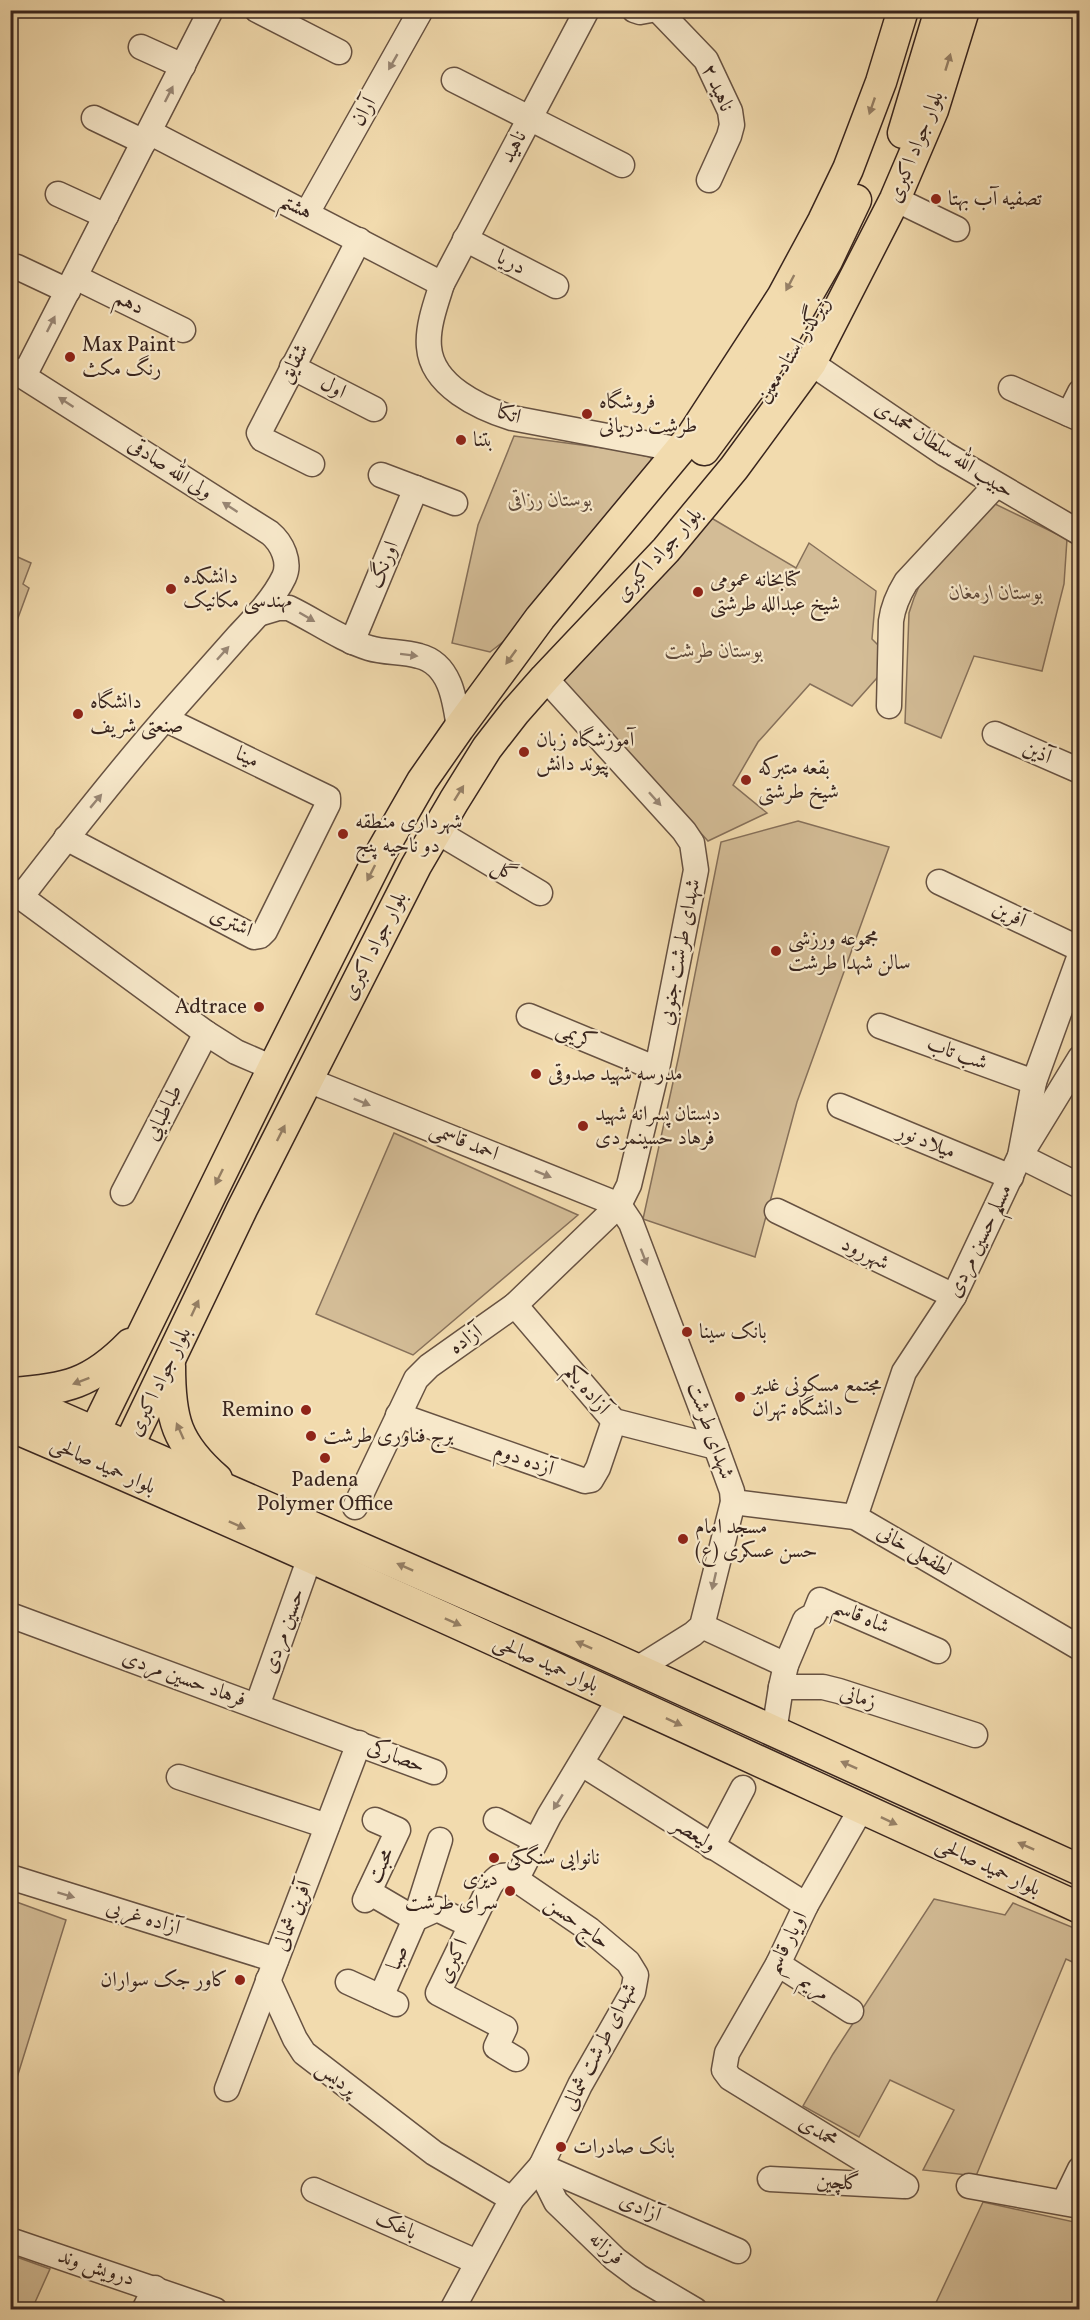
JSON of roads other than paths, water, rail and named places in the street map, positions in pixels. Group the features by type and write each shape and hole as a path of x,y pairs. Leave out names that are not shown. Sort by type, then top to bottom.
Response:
{"main road":[{"name":"بلوار جواد اکبری","path":"903,10 862,134 827,213 782,297 681,450 540,618 459,728 422,781 383,849 142,1331 95,1431 104,1466 129,1445 242,1209 416,866 488,748 545,678 666,550 734,468 811,363 896,199 933,110 964,10"},
{"name":"زیرگذر استاد معین","path":"540,618 591,582 612,561 674,489 769,362 827,261 861,190 885,131 924,10"},
{"name":"زیرگذر استاد معین","path":"573,648 684,498 748,425 819,311 843,268 896,149 912,108 940,10"},
{"path":"273,1068 308,1080"},
{"path":"10,1394 47,1390 89,1378 116,1358 142,1331"},
{"path":"170,1361 170,1399 180,1433 216,1495"},
{"name":"بلوار حمید صالحی","path":"10,1394 129,1445 216,1495 310,1557 1080,1908"},
{"name":"بلوار حمید صالحی","path":"10,1426 104,1466 216,1495 637,1670 1080,1870"},
{"path":"620,1698 637,1670"}],"street":[{"name":"ولی الله صادقی","path":"16,893 258,614 284,578 287,568 285,555 277,539 17,372 71,284 212,10"},
{"path":"257,10 339,52"},
{"name":"آران","path":"307,213 421,10"},
{"name":"ناهید","path":"442,284 587,10"},
{"path":"634,10 640,12 651,10"},
{"name":"ناهید ۲","path":"658,10 706,60 730,111 732,125 729,136 709,180"},
{"path":"141,47 183,66"},
{"path":"454,80 622,165"},
{"name":"هشتم","path":"94,118 147,137 307,213 442,284"},
{"path":"58,194 106,216"},
{"path":"896,199 957,228"},
{"name":"دریا","path":"465,239 556,286"},
{"name":"شقایق","path":"312,464 262,439 259,433 359,240"},
{"name":"دهم","path":"17,267 71,284 183,330"},
{"name":"اتکا","path":"442,284 429,335 431,357 447,382 467,398 497,414 512,418 681,450"},
{"name":"حبیب الله سلطان محمدی","path":"811,363 945,454 1080,533"},
{"name":"اول","path":"292,367 374,409"},
{"path":"1011,388 1074,417 1080,392"},
{"path":"381,475 455,503"},
{"path":"890,706 891,621 899,593 906,582 996,485"},
{"name":"اورنگ","path":"352,642 416,488"},
{"path":"258,614 278,608 289,608 352,642 385,652 418,656 435,665 442,671 453,692 459,728"},
{"name":"شهدای طرشت جنوبی","path":"545,678 684,831 692,843 696,870 657,1069 629,1185 619,1205"},
{"name":"مینا","path":"165,719 328,798"},
{"name":"آذین","path":"995,734 1080,771"},
{"name":"اشتری","path":"66,838 254,937 260,936 270,920 328,804 328,798"},
{"name":"گل","path":"436,831 540,893"},
{"name":"آفرین","path":"939,882 1080,949"},
{"path":"16,893 206,1033 236,1052 273,1068"},
{"name":"مسلم حسین مردی","path":"855,1517 901,1380 911,1359 954,1296 1016,1166 1034,1082 1080,955"},
{"name":"کریمی","path":"529,1016 657,1069"},
{"name":"شب تاب","path":"880,1026 1034,1082"},
{"name":"طباطبایی","path":"123,1193 206,1033"},
{"path":"1016,1166 1080,1058"},
{"name":"احمد قاسمی","path":"308,1080 619,1205"},
{"name":"میلاد نور","path":"840,1106 1080,1186"},
{"name":"آزاده","path":"355,1507 416,1379 429,1366 515,1305 619,1205"},
{"name":"شهدای طرشت","path":"619,1205 631,1223 732,1491 733,1502 702,1626"},
{"name":"شهررود","path":"777,1211 954,1296"},
{"name":"آزاده یکم","path":"515,1305 614,1421 716,1447"},
{"name":"آزده دوم","path":"398,1415 585,1481 591,1480 598,1468 614,1421"},
{"name":"لطفعلی خانی","path":"733,1502 855,1517 1080,1648"},
{"name":"حسین مردی","path":"257,1706 310,1557"},
{"name":"شاه قاسم","path":"784,1676 805,1620 814,1615 820,1600 938,1650"},
{"name":"فرهاد حسین مردی","path":"10,1614 359,1743"},
{"path":"637,1670 702,1626 784,1676 774,1731"},
{"name":"زمانی","path":"784,1676 839,1691 975,1735"},
{"path":"516,1880 549,1816 620,1698"},
{"name":"حصارکی","path":"359,1743 434,1772"},
{"name":"آفرین شمالی","path":"227,2089 359,1743"},
{"name":"ولیعصر","path":"582,1764 806,1905"},
{"path":"179,1777 327,1826"},
{"path":"712,1847 743,1788"},
{"name":"اویار قاسم","path":"730,2079 724,2070 727,2053 778,1964 806,1905 861,1809"},
{"name":"محبت","path":"375,1820 398,1830 367,1896 415,1919"},
{"path":"496,1820 536,1841"},
{"name":"صبا","path":"348,1982 389,2000 440,1840"},
{"name":"اکبری","path":"516,1880 506,1875 496,1878 470,1925 438,1993 505,2028 496,2047 516,2059"},
{"name":"آزاده غربی","path":"10,1877 272,1970"},
{"name":"حاج حسن","path":"516,1880 590,1930 634,1969"},
{"name":"اکبری","path":"415,1919 437,1909 470,1925"},
{"name":"مریم","path":"778,1964 851,2011"},
{"name":"شهدای طرشت شمالی","path":"452,2310 512,2199 541,2166 580,2085 633,1992 637,1979 634,1969"},
{"name":"پردیس","path":"272,1970 295,2038 304,2053 434,2153 512,2199"},
{"name":"محمدی","path":"730,2079 906,2186"},
{"name":"آزادی","path":"541,2166 738,2251"},
{"name":"فرزانه","path":"541,2166 546,2184 556,2202 615,2259 639,2277 695,2310"},
{"path":"969,2186 1072,2204 1080,2169"},
{"name":"گلچین","path":"770,2179 906,2186"},
{"name":"باغک","path":"314,2190 477,2262"},
{"name":"درویش‌ وند","path":"10,2240 215,2310"},
{"path":"144,2310 155,2288"}],"place":[{"name":"تصفیه آب بهتا","path":"936,199"},
{"name":"Max Paint رنگ مکث","path":"70,357"},
{"name":"فروشگاه طرشت دریانی","path":"587,414"},
{"name":"بتنا","path":"461,440"},
{"name":"دانشکده مهندسی مکانیک","path":"171,589"},
{"name":"کتابخانه عمومی شیخ عبدالله طرشتی","path":"698,592"},
{"name":"دانشگاه صنعتی شریف","path":"78,714"},
{"name":"آموزشگاه زبان پیوند دانش","path":"524,752"},
{"name":"بقعه متبرکه شیخ طرشتی","path":"746,780"},
{"name":"شهرداری منطقه دو ناحیه پنج","path":"343,834"},
{"name":"مجموعه ورزشی سالن شهدا طرشت","path":"776,951"},
{"name":"Adtrace","path":"259,1007"},
{"name":"مدرسه شهید صدوقی","path":"536,1074"},
{"name":"دبستان پسرانه شهيد فرهاد حسينمردی","path":"583,1126"},
{"name":"بانک سینا","path":"687,1332"},
{"name":"مجتمع مسکونی غدیر دانشگاه تهران","path":"740,1397"},
{"name":"Remino","path":"306,1410"},
{"name":"برج فناوری طرشت","path":"311,1436"},
{"name":"Padena Polymer Office","path":"325,1458"},
{"name":"مسجد امام حسن عسکری (ع)","path":"683,1539"},
{"name":"نانوایی سنگکی","path":"494,1858"},
{"name":"دیزی سرای طرشت","path":"510,1891"},
{"name":"کاور جک سواران","path":"240,1980"},
{"name":"بانک صادرات","path":"561,2147"}],"park label":[{"name":"بوستان رزاقی","path":"550,500"},
{"name":"بوستان ارمغان","path":"996,593"},
{"name":"بوستان طرشت","path":"714,651"}]}
